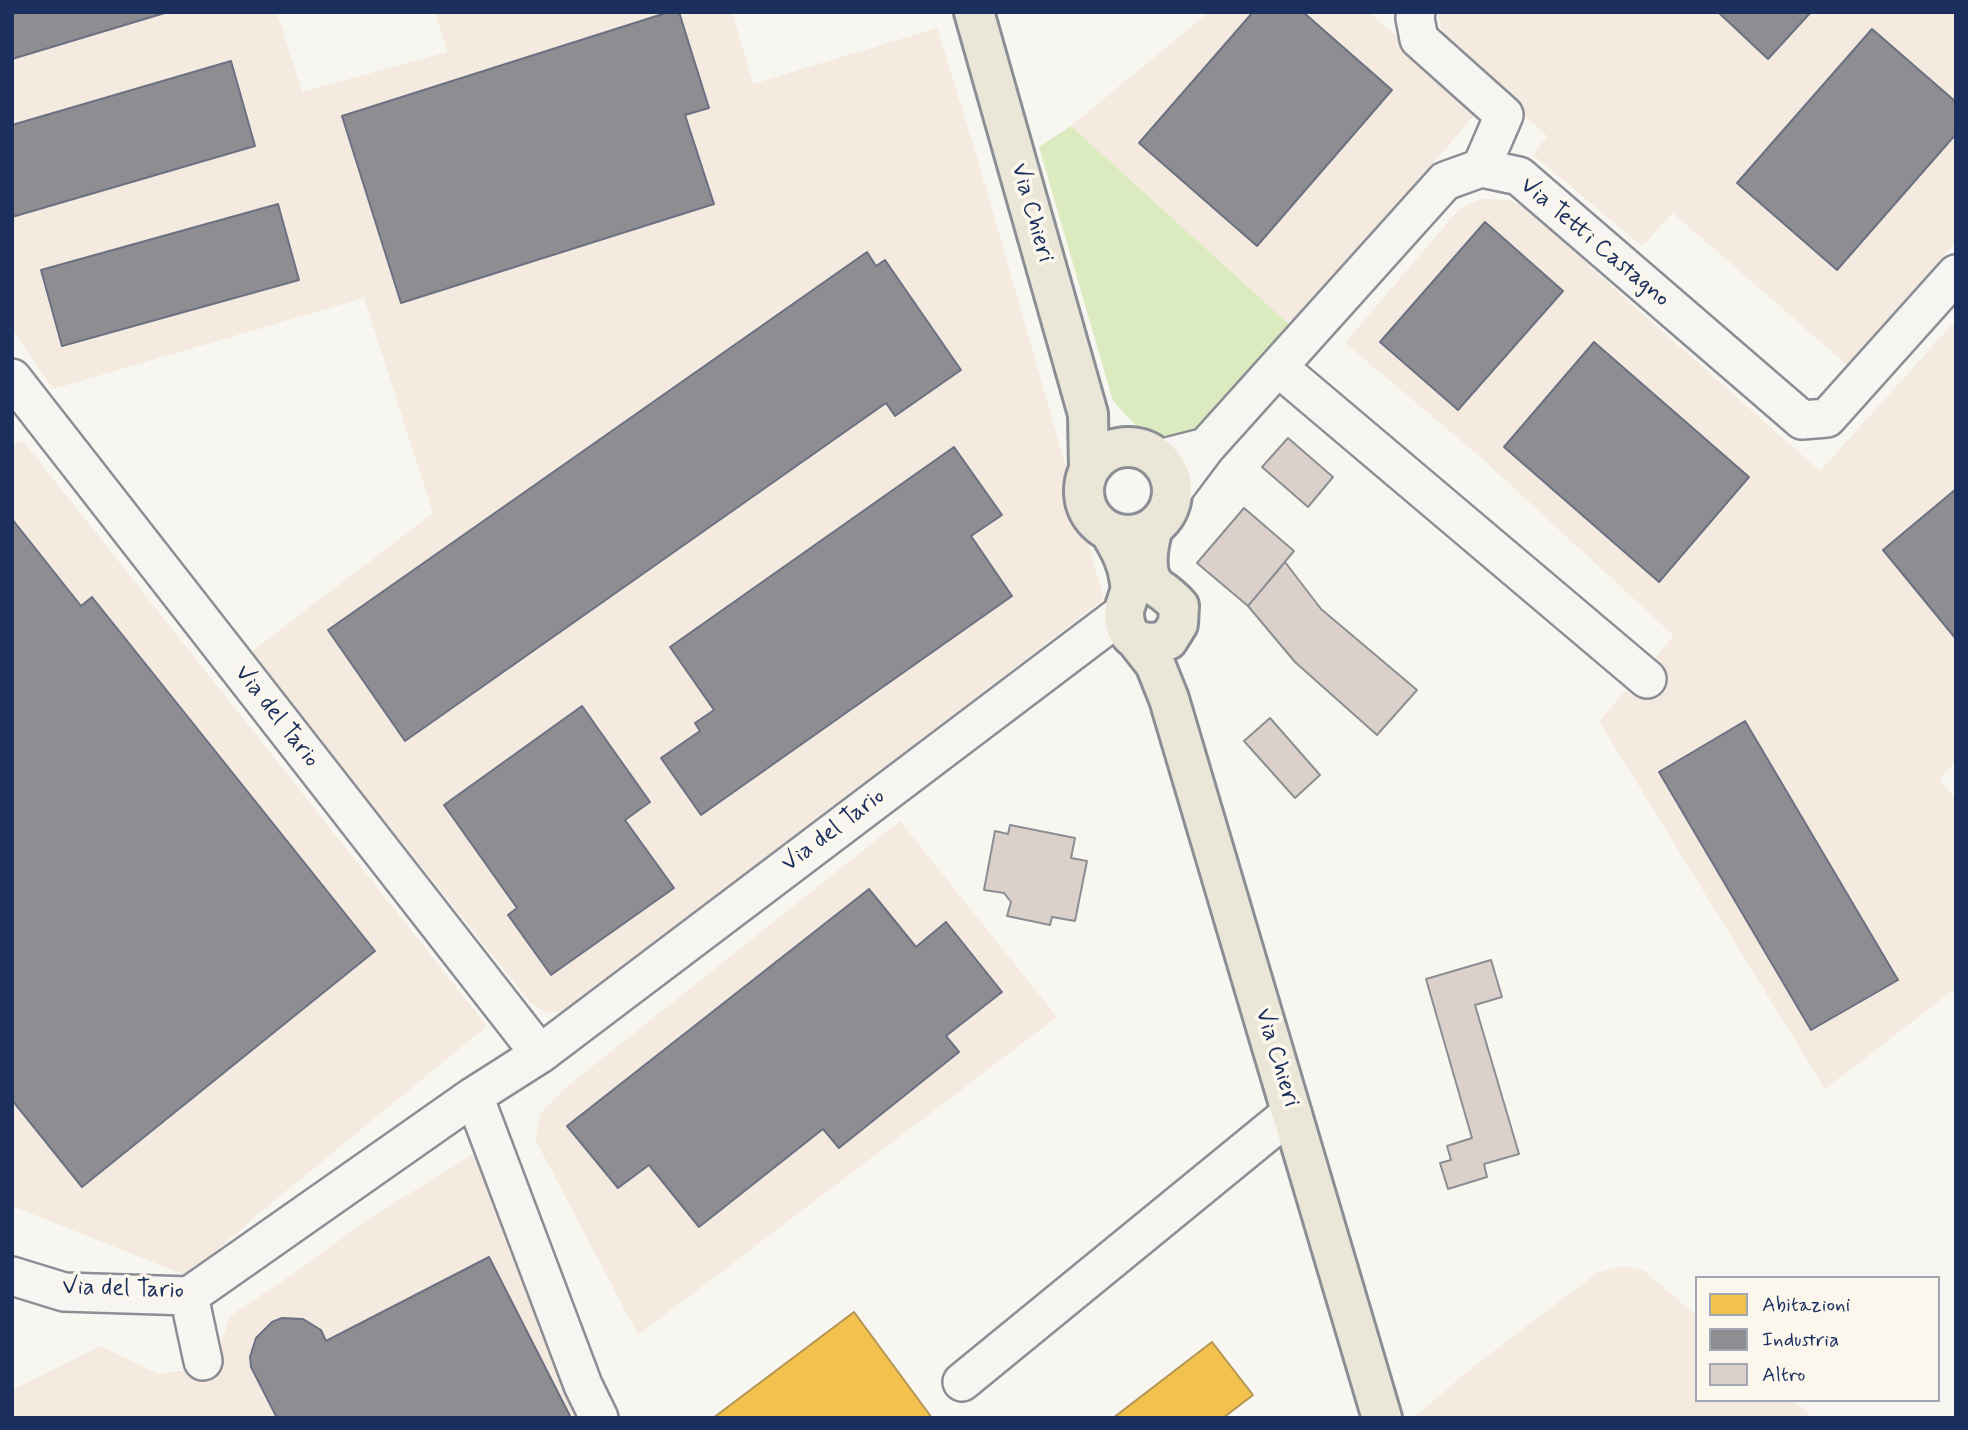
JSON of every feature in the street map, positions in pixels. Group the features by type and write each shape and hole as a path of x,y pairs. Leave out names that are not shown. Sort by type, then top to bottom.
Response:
{"main road":[{"name":"Via Chieri","path":"974,12 1088,414 1088,470 1084,499 1089,512 1098,524 1110,532 1125,556 1131,586 1120,629 1155,664 1169,699 1382,1418"},
{"path":"1088,414 1152,465"},
{"path":"1088,470 1098,458 1110,450 1152,465"},
{"name":"Via Chieri","path":"1152,465 1171,505 1153,528 1147,554 1152,580 1179,606 1169,699"},
{"path":"1110,532 1125,536 1153,528"},
{"path":"1120,629 1151,645 1168,640 1178,624"}],"street":[{"path":"1416,12 1419,39 1504,115 1480,169"},
{"name":"Via Tetti Castagno","path":"1152,465 1206,447 1445,181 1480,169 1519,176 1802,420 1827,418 1956,274"},
{"path":"1278,367 1647,679"},
{"name":"Via del Tario","path":"12,378 540,1054"},
{"name":"Via del Tario","path":"12,1276 64,1292 190,1296 474,1096 540,1054 1120,629"},
{"path":"474,1096 583,1385 599,1418"},
{"path":"962,1382 1292,1112"},
{"path":"190,1296 203,1361"}],"shaded area":[{"path":"12,12 277,12 302,92 447,52 435,12 732,12 753,84 937,28 974,147 1104,599 566,1011 546,1013 530,1002 247,655 433,513 364,298 53,389 12,329"},
{"path":"1209,12 1369,12 1480,109 1291,326 1071,126"},
{"path":"1437,12 1956,12 1956,242 1847,365 1673,213 1642,246 1533,155 1547,136 1446,46"},
{"path":"1481,199 1508,200 1529,209 1618,292 1820,471 1956,320 1956,761 1939,779 1956,800 1956,988 1825,1089 1599,721 1674,636 1477,454 1345,343 1460,208"},
{"path":"23,441 487,1026 258,1214 188,1276 12,1206 12,444"},
{"path":"900,821 1057,1017 638,1335 535,1139 541,1113 569,1085"},
{"path":"473,1154 618,1418 12,1418 12,1390 101,1346 158,1374 186,1370 203,1361 218,1351 230,1316 364,1222"},
{"path":"1622,1266 1643,1270 1695,1314 1695,1402 1795,1402 1813,1418 1413,1418 1473,1367 1597,1273"}],"green space":[{"path":"1071,126 1291,326 1192,433 1170,445 1143,433 1113,401 1039,147"}],"building: Abitazioni":[{"path":"854,1312 932,1418 713,1418"},
{"path":"1212,1342 1253,1395 1223,1418 1113,1418"}],"building: Industria":[{"path":"12,12 168,12 12,59"},
{"path":"669,12 679,12 709,108 685,115 714,204 401,303 342,116"},
{"path":"1253,12 1303,12 1392,90 1257,246 1139,143"},
{"path":"1718,12 1811,12 1768,59"},
{"path":"1872,29 1956,102 1956,134 1837,270 1737,183"},
{"path":"231,61 255,146 12,217 12,125"},
{"path":"278,204 299,280 62,346 41,270"},
{"path":"1485,222 1563,291 1458,410 1380,342"},
{"path":"867,252 876,266 885,260 961,370 895,416 886,403 405,741 328,630"},
{"path":"1594,342 1749,477 1659,582 1504,447"},
{"path":"954,447 1002,515 971,536 1012,596 701,815 661,758 700,731 695,723 714,710 670,647"},
{"path":"1956,489 1956,639 1883,550"},
{"path":"12,519 81,606 92,597 375,951 82,1187 12,1100"},
{"path":"582,706 650,802 625,820 674,888 551,975 508,915 517,908 444,805"},
{"path":"1745,721 1898,980 1811,1030 1659,772"},
{"path":"869,889 916,947 946,922 1002,992 946,1036 959,1052 839,1148 823,1129 699,1227 649,1165 618,1188 567,1126"},
{"path":"489,1257 571,1418 277,1418 251,1367 250,1357 256,1338 272,1322 282,1318 303,1319 321,1330 326,1341"}],"building: Altro":[{"path":"1288,438 1333,477 1308,507 1262,467"},
{"path":"1244,508 1294,551 1248,606 1197,563"},
{"path":"1285,562 1321,609 1417,690 1377,735 1295,662 1248,606"},
{"path":"1270,718 1320,775 1295,798 1244,741"},
{"path":"1010,825 1075,838 1071,858 1087,861 1075,921 1052,917 1050,925 1007,916 1011,902 1004,893 984,890 995,831 1008,834"},
{"path":"1491,960 1502,997 1475,1005 1519,1154 1484,1164 1487,1177 1448,1189 1440,1163 1451,1160 1447,1146 1472,1138 1426,979"}]}
